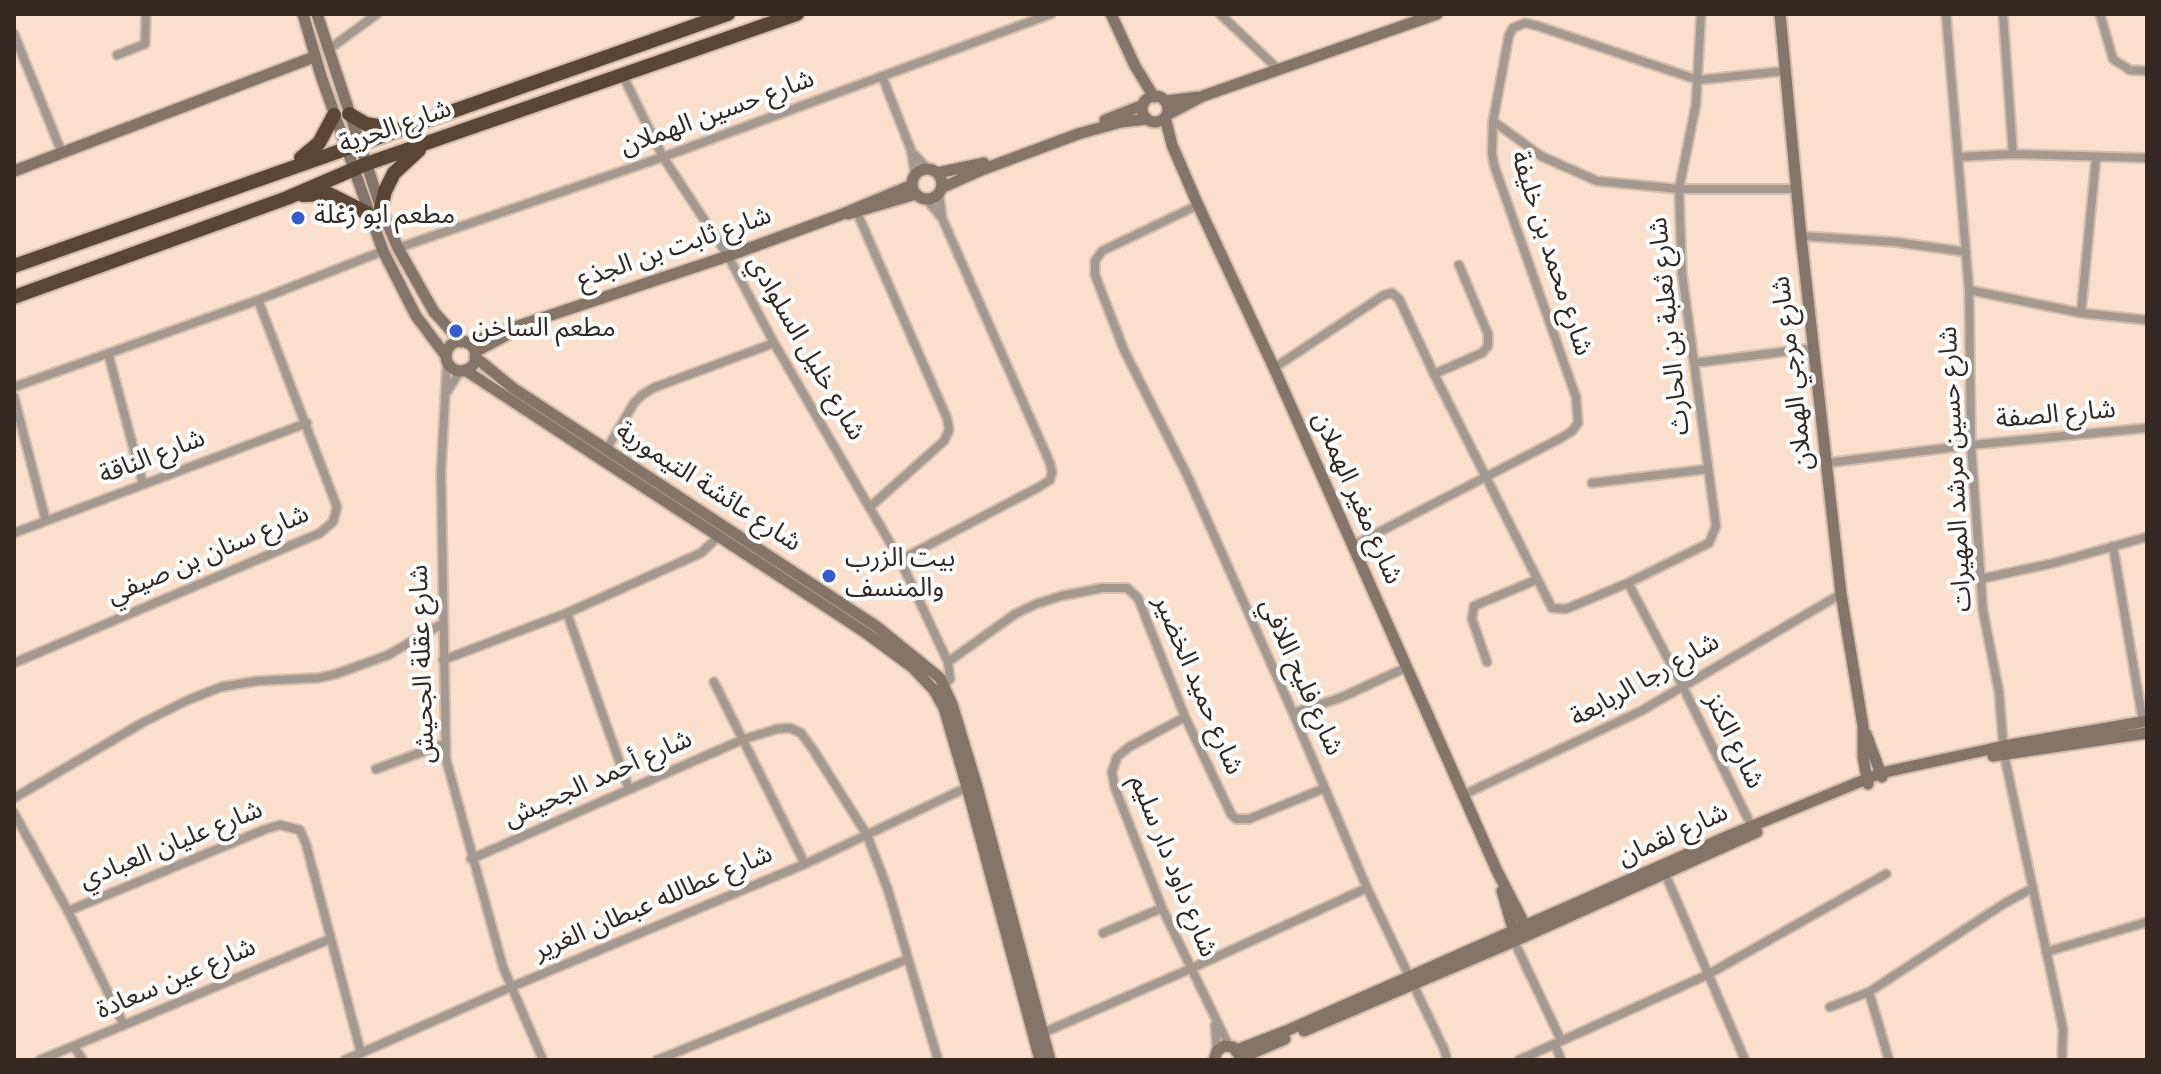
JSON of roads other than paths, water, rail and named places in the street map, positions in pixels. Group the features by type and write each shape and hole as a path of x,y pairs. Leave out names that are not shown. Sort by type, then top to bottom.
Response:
{"highway":[{"name":"شارع الحرية","path":"14,266 728,14"},
{"name":"شارع الحرية","path":"14,297 287,198 359,166 797,14"},
{"path":"288,167 319,143 342,114 376,128 400,130"},
{"path":"287,198 313,193 329,194 374,210 394,173 432,141"}],"street":[{"path":"117,55 145,44 146,14"},
{"path":"303,14 314,57 342,114"},
{"path":"317,14 342,114 374,210 383,251 416,316 450,367 462,371"},
{"path":"328,50 377,14"},
{"name":"شارع حسين الهملان","path":"398,248 663,157 1051,14"},
{"path":"1111,14 1152,101"},
{"path":"1220,14 1278,69"},
{"path":"917,188 940,190 984,169 1078,134 1121,122 1161,121 1203,96 1437,14"},
{"name":"شارع ثعلبة بن الحارث","path":"1628,583 1702,548 1713,538 1716,526 1682,273 1679,189 1693,123 1701,14"},
{"name":"شارع مرجي الهملان","path":"1780,14 1841,594 1863,726 1863,757 1868,782"},
{"name":"شارع حسين مرشد المهيرات","path":"1946,14 1969,290 1971,445 1983,611 1999,692 2004,750 2063,1029 2062,1060"},
{"path":"2003,14 2013,154"},
{"path":"2100,14 2113,59 2130,70 2147,71"},
{"name":"شارع محمد بن خليفة","path":"1352,546 1572,431 1578,423 1576,397 1494,165 1493,121 1509,35 1513,28 1525,23 1698,80 1785,71"},
{"path":"14,34 62,153"},
{"path":"14,171 314,57"},
{"path":"14,64 24,60"},
{"name":"شارع خليل السلوادي","path":"623,76 663,157 728,256 774,343 871,506 948,662"},
{"path":"882,76 911,150 917,188 942,218 1052,472 1050,480 1039,487 900,560"},
{"path":"917,188 933,171 1004,156 1152,101 1203,96"},
{"path":"1149,120 1143,111 1152,101"},
{"name":"شارع مغير الهملان","path":"1152,101 1166,116 1172,145 1497,871 1520,934"},
{"name":"شارع مغير الهملان","path":"1149,120 1172,145"},
{"path":"1493,121 1541,156 1588,178 1679,189 1797,189"},
{"path":"911,150 933,171 940,190 942,218"},
{"path":"1958,157 2013,154 2147,158"},
{"path":"2081,313 2096,158"},
{"name":"شارع ثابت بن الجذع","path":"469,348 525,325 917,188"},
{"name":"شارع فليح اللافي","path":"1198,205 1102,251 1093,267 1124,350 1188,477 1367,888 1447,1060"},
{"name":"شارع عائشة التيمورية","path":"374,210 434,312 513,388 876,626 933,671 972,785 1038,1035 1040,1060"},
{"path":"856,210 947,418 949,430 944,441 871,506"},
{"path":"1801,236 1895,242 1966,252"},
{"path":"14,387 258,300 383,251"},
{"path":"1434,374 1482,353 1488,346 1488,334 1459,265"},
{"path":"1969,290 2081,313 2147,320"},
{"path":"1274,368 1384,295 1392,293 1399,299 1549,606 1561,609 1628,583"},
{"name":"شارع سنان بن صيفي","path":"14,663 327,528 336,515 337,507 307,423 258,300"},
{"path":"606,450 642,395 653,388 774,343"},
{"path":"444,396 462,371 474,363 469,348 450,346 446,359"},
{"path":"1694,363 1814,348"},
{"path":"108,353 143,484"},
{"name":"شارع عقلة الجحيش","path":"446,359 441,472 444,744 449,777 503,967 543,1060"},
{"name":"شارع عائشة التيمورية","path":"462,371 866,633 941,690"},
{"path":"14,397 46,521"},
{"name":"شارع الناقة","path":"14,533 307,423"},
{"name":"شارع الصفة","path":"1827,463 2147,428"},
{"path":"1592,483 1708,469"},
{"path":"443,660 567,613 701,553 718,537"},
{"path":"1980,579 2039,567 2147,537"},
{"path":"2113,546 2146,725"},
{"path":"1487,662 1472,619 1474,606 1536,580"},
{"name":"شارع الكنز","path":"1628,583 1753,830"},
{"name":"شارع حميد الخضير","path":"948,662 1015,614 1061,596 1117,586 1127,588 1138,598 1185,717 1231,814 1236,819 1249,819 1325,788"},
{"name":"شارع رجا الربابعة","path":"1463,795 1580,741 1683,687 1841,594"},
{"path":"567,613 629,789"},
{"path":"14,798 142,723 188,700 221,687 336,674 388,655 442,624"},
{"path":"941,690 950,679 948,662"},
{"path":"1293,713 1340,698 1405,668"},
{"path":"714,682 805,864"},
{"name":"شارع داود دار سليم","path":"1185,717 1129,747 1117,757 1112,772 1115,788 1162,908 1214,1020 1237,1053"},
{"name":"شارع لقمان","path":"1214,1057 1237,1053 1520,934 1882,776 2146,725"},
{"name":"شارع مرجي الهملان","path":"1863,726 1882,776"},
{"name":"شارع أحمد الجحيش","path":"471,859 744,739 790,728 801,733 867,835 879,861 938,1060"},
{"path":"376,769 444,744"},
{"name":"شارع عطالله عبطان الغرير","path":"345,1060 805,864 972,785"},
{"path":"14,813 68,911 124,1025"},
{"name":"شارع عليان العبادي","path":"68,911 280,825 300,830 361,1053"},
{"path":"1663,870 1745,1060"},
{"path":"1519,1060 1707,975 1886,874"},
{"path":"1038,1035 1367,888"},
{"path":"1830,1007 1869,992 2033,888"},
{"path":"1103,933 1162,908"},
{"path":"2046,952 2147,922"},
{"path":"1520,934 1558,1042 1561,1060"},
{"name":"شارع عين سعادة","path":"40,1060 330,939"},
{"path":"657,1060 908,959"},
{"path":"1869,992 1889,1060"},
{"name":"شارع داود دار سليم","path":"1214,1020 1214,1057"},
{"name":"شارع عائشة التيمورية","path":"1038,1035 1050,1060"},
{"path":"74,1047 83,1060"}],"place":[{"name":"مطعم ابو زغلة","path":"298,218"},
{"name":"مطعم الساخن","path":"456,331"},
{"name":"بيت الزرب والمنسف","path":"829,576"}]}
